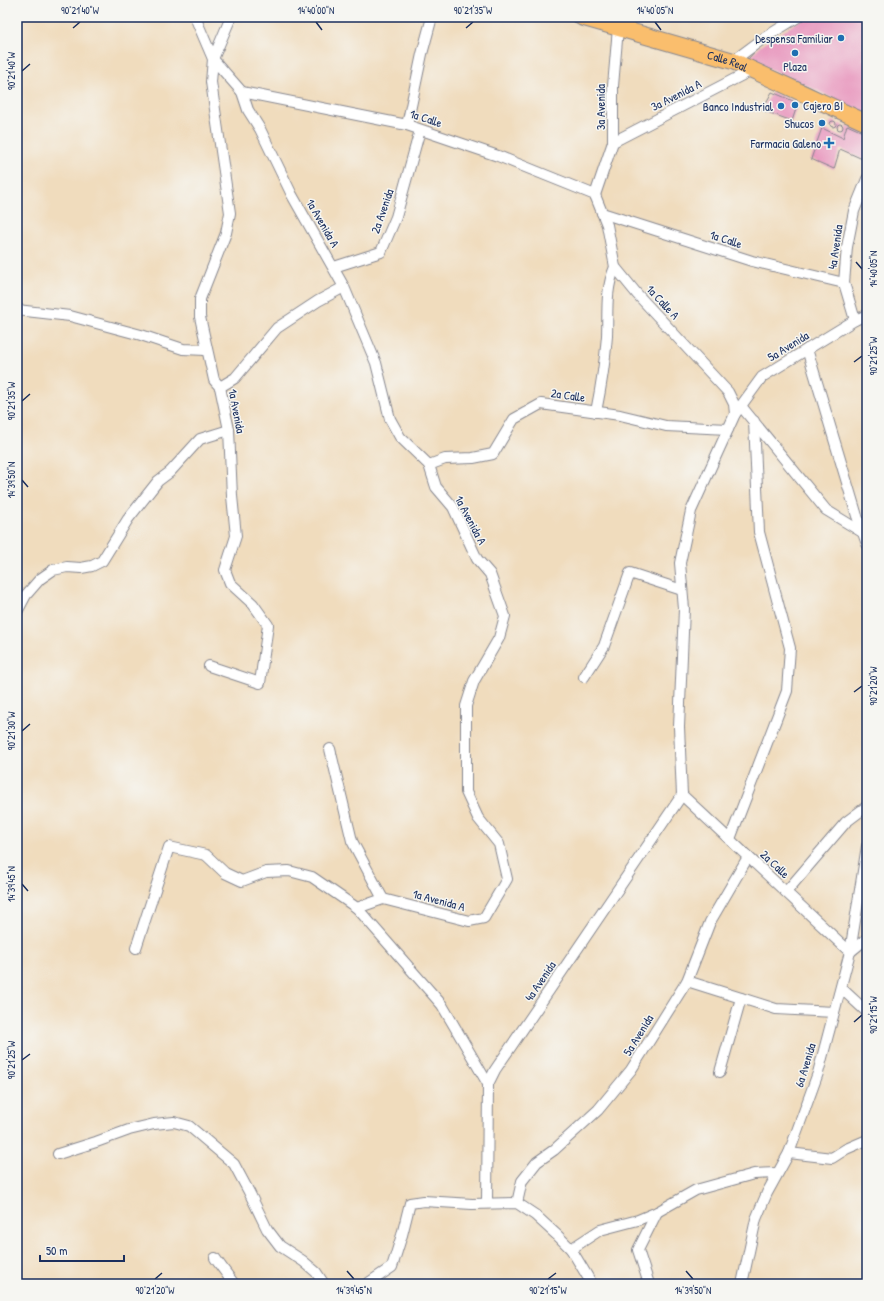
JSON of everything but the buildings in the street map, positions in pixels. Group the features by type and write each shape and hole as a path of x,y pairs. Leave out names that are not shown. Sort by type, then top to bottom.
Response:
{"main road":[{"name":"Calle Real","path":"581,17 619,23 733,61 867,123"}],"street":[{"name":"1a Avenida","path":"195,17 213,59"},
{"name":"1a Avenida","path":"209,666 260,683 268,625 253,604 230,583 224,570 236,536 232,496 229,430 220,387 214,380 206,350 200,317 200,300 226,233 230,212 211,82 213,59 231,17"},
{"path":"407,125 422,54 432,17"},
{"path":"733,61 764,38 798,17"},
{"name":"3a Avenida","path":"595,195 613,142 612,86 619,23"},
{"name":"1a Avenida A","path":"213,59 242,92 248,110 260,129 292,195 344,287 376,363 390,419 400,437 429,465 436,487 453,507 477,559 490,574 506,616 499,638 474,680 466,706 466,792 478,818 499,844 507,880 484,918 469,922 383,899"},
{"name":"3a Avenida A","path":"613,142 752,70"},
{"name":"1a Calle","path":"242,92 407,125 498,156 595,195"},
{"name":"2a Avenida","path":"334,267 381,252 396,218 420,130"},
{"name":"4a Avenida","path":"855,320 844,283 847,246 854,212 867,178"},
{"name":"1a Calle A","path":"595,195 607,225 615,267 637,294 728,392 738,410 754,421 826,510 862,532"},
{"name":"1a Calle","path":"602,213 752,261 844,283"},
{"path":"596,412 604,370 607,335 606,307 611,276 615,267"},
{"path":"220,387 235,378 277,328 318,301 344,287"},
{"path":"17,310 70,316 183,348 206,350"},
{"name":"5a Avenida","path":"682,795 679,727 684,609 680,563 691,511 738,410 762,377 855,320 867,315"},
{"path":"807,349 862,532 867,544"},
{"name":"2a Calle","path":"429,465 445,459 474,458 493,454 514,419 541,404 620,415 666,426 728,429"},
{"path":"730,840 787,691 790,648 759,532 754,421"},
{"path":"17,612 26,595 40,579 54,570 67,567 81,568 92,566 102,561 128,519 158,481 170,472 200,439 229,430"},
{"path":"584,677 604,646 630,573 682,590"},
{"path":"330,749 352,841 383,899 357,908"},
{"name":"4a Avenida","path":"486,1203 488,1084 495,1070 682,795"},
{"name":"2a Calle","path":"682,795 850,952"},
{"path":"866,806 867,818"},
{"path":"786,892 846,822 866,806"},
{"name":"6a Avenida","path":"742,1284 756,1219 777,1172 788,1153 818,1073 850,952 867,846"},
{"path":"136,948 169,847 206,855 225,873 242,881 266,872 289,871 312,877 357,908 442,1005 488,1084"},
{"name":"5a Avenida","path":"517,1202 522,1181 537,1162 554,1150 598,1110 631,1070 686,981 710,922 748,857"},
{"path":"850,952 867,939"},
{"path":"686,981 776,1009 834,1012"},
{"path":"841,988 867,1012"},
{"path":"720,1072 741,998"},
{"path":"58,1154 129,1130 154,1124 174,1122 189,1126 234,1164 250,1192 267,1228 280,1246 303,1261 316,1272 324,1284"},
{"path":"788,1153 832,1158 846,1149 867,1140"},
{"path":"571,1249 600,1230 638,1220 657,1212 696,1190 754,1174 777,1172"},
{"path":"367,1284 392,1267 410,1203 424,1202 472,1204 517,1202 535,1215 571,1249 592,1284"},
{"path":"648,1284 638,1250 657,1212"},
{"path":"215,1258 234,1284"}],"place":[{"name":"Despensa Familiar","path":"841,38"},
{"name":"Plaza","path":"795,53"},
{"name":"Cajero BI","path":"795,105"},
{"name":"Banco Industrial","path":"781,106"},
{"name":"Shucos","path":"822,123"},
{"name":"Farmacia Galeno","path":"829,143"}]}
